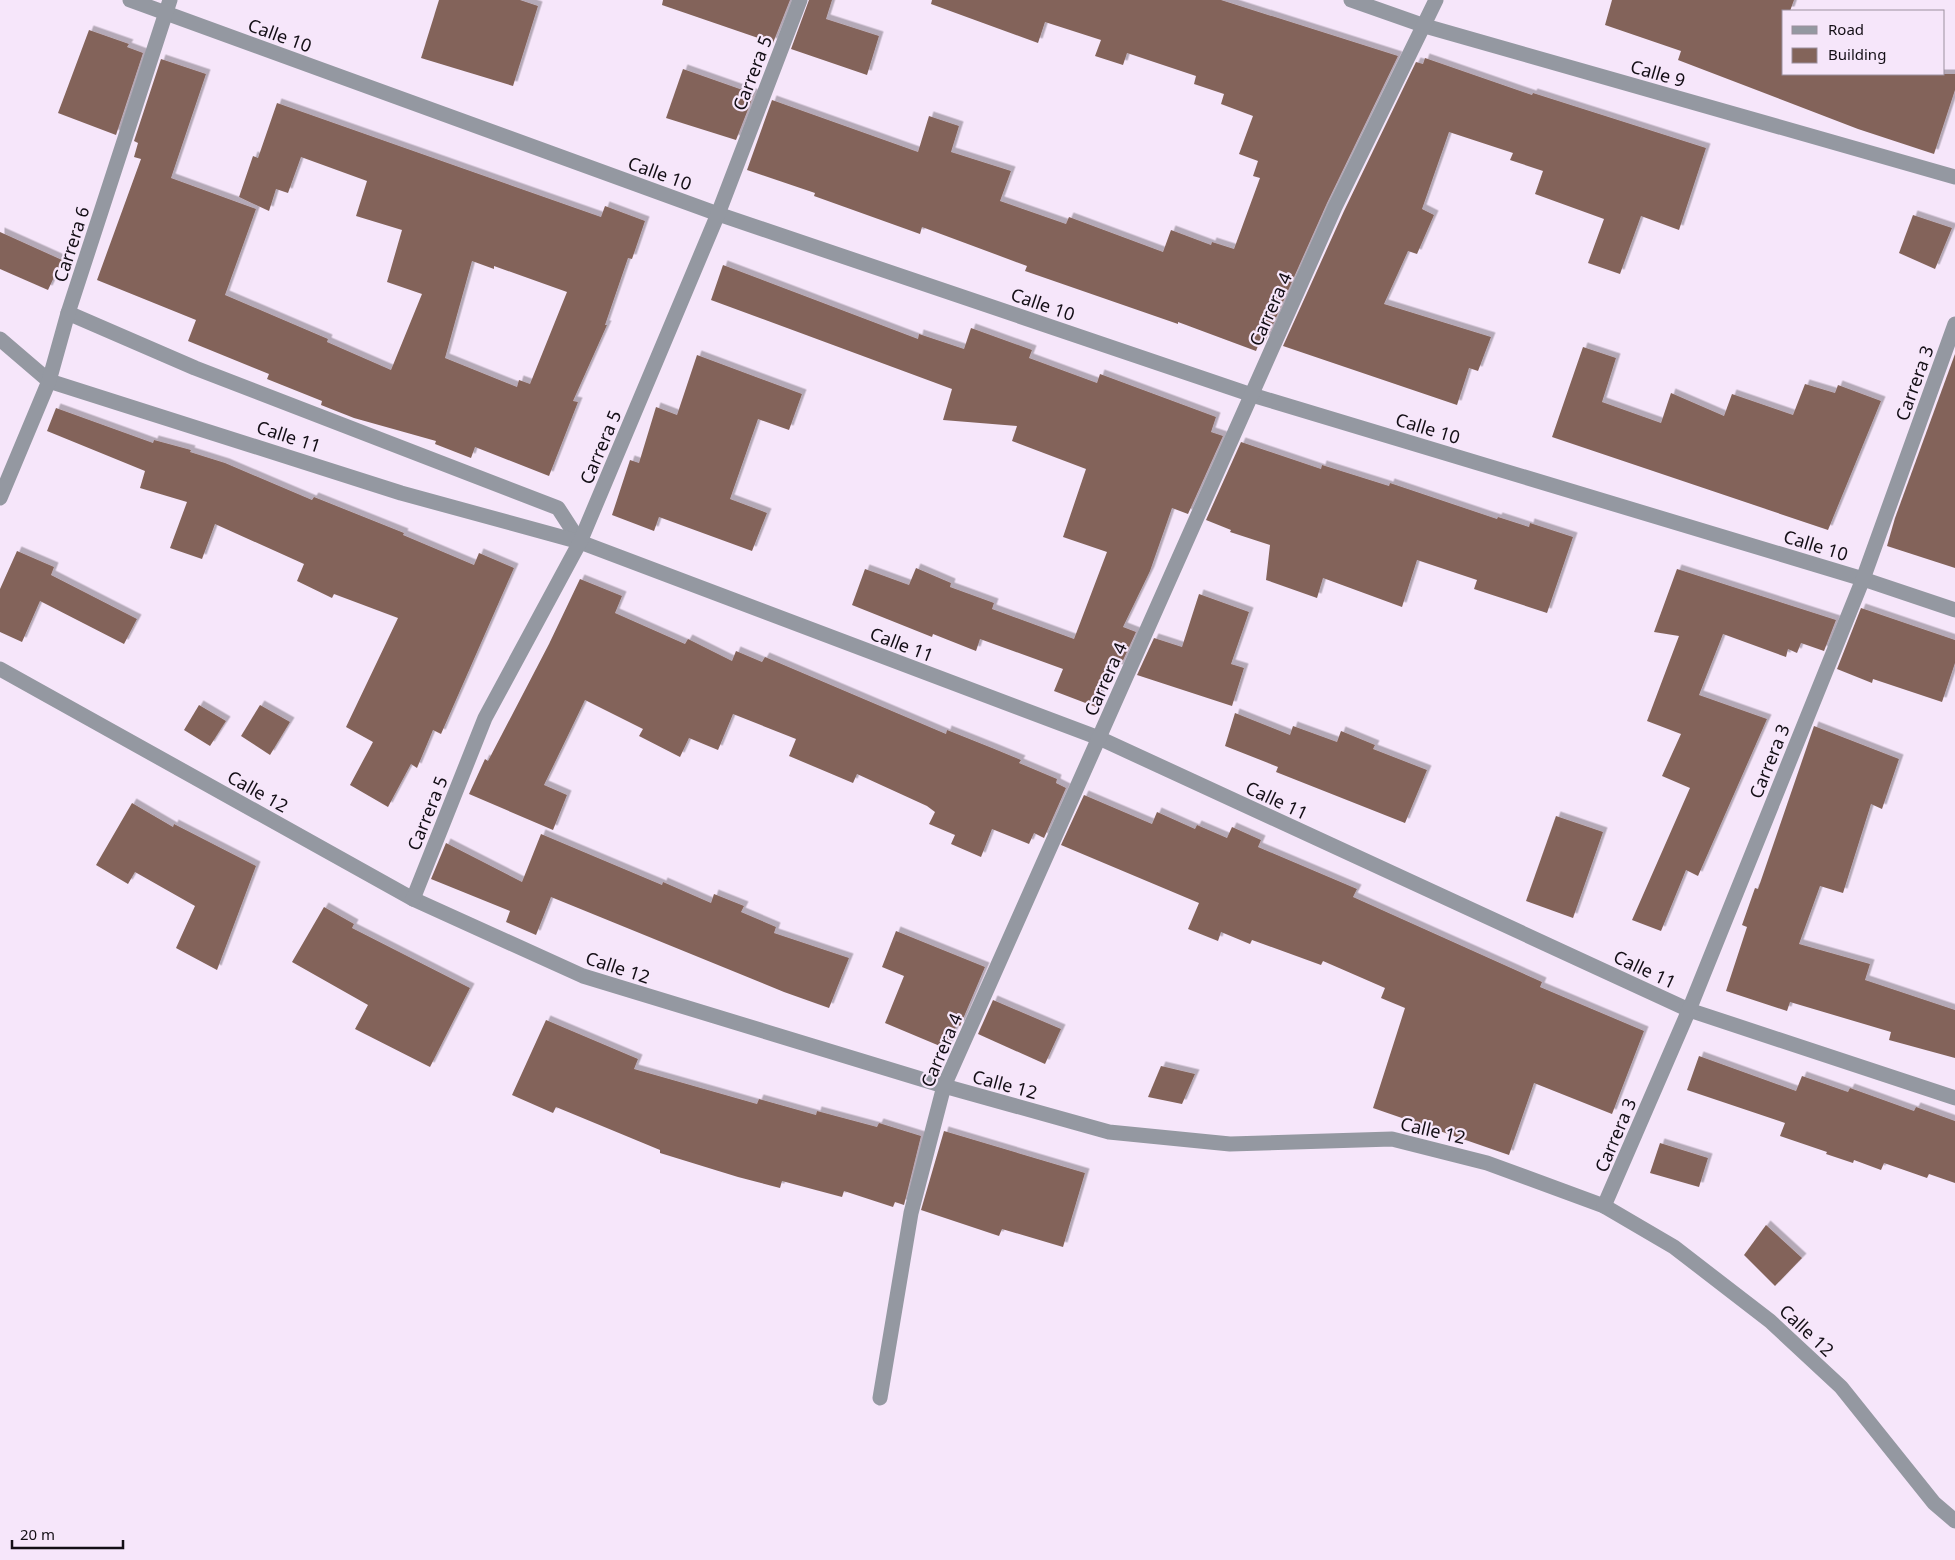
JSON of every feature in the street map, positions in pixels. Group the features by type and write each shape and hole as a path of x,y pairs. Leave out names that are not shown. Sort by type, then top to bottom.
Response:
{"street":[{"name":"Calle 10","path":"130,0 168,7 718,214 1252,395 1863,579 1955,610"},
{"name":"Carrera 5","path":"413,899 485,718 580,542 718,214 800,0"},
{"name":"Calle 9","path":"1351,0 1425,26 1955,177"},
{"name":"Carrera 4","path":"880,1398 911,1213 944,1086 1335,207 1425,26 1436,0"},
{"name":"Carrera 6","path":"0,498 49,380 68,313 168,7"},
{"name":"Calle 11","path":"68,313 195,368 558,508 580,542"},
{"name":"Carrera 3","path":"1604,1206 1689,1010 1863,579 1955,324"},
{"name":"Calle 11","path":"0,339 49,380 401,492 580,542 1100,738 1689,1010 1955,1098"},
{"name":"Calle 12","path":"0,669 413,899 583,976 944,1086 1109,1132 1230,1144 1392,1139 1487,1163 1604,1206 1674,1247 1770,1321 1841,1387 1934,1504 1955,1521"}],"building":[{"path":"439,0 520,0 538,6 513,86 421,58"},
{"path":"663,0 790,0 773,43 662,5"},
{"path":"809,0 832,0 826,19 879,36 867,75 791,49"},
{"path":"932,0 1221,0 1398,56 1327,203 1266,340 1261,338 1256,351 1178,322 1178,324 1025,271 1027,266 922,227 920,234 814,196 815,193 747,170 772,100 918,152 929,116 959,126 951,152 1011,171 1000,201 1066,224 1069,217 1163,252 1171,230 1211,245 1212,242 1234,249 1260,178 1253,176 1258,161 1239,154 1253,116 1221,104 1224,94 1194,84 1196,76 1127,53 1123,65 1095,56 1101,40 1045,22 1038,43 931,4"},
{"path":"1612,0 1794,0 1790,10 1782,10 1782,75 1955,74 1955,90 1934,154 1858,129 1678,60 1681,51 1605,25"},
{"path":"89,30 129,44 127,47 143,53 116,135 58,113"},
{"path":"1425,58 1532,95 1533,93 1706,148 1679,230 1641,216 1620,274 1588,263 1604,219 1535,194 1543,171 1510,160 1513,153 1449,132 1422,209 1434,215 1417,254 1408,251 1384,304 1491,337 1478,371 1469,368 1457,405 1283,346 1344,211 1416,62 1423,64"},
{"path":"161,59 206,74 171,178 256,209 225,295 328,339 327,342 391,370 422,294 387,282 402,230 356,216 367,181 301,157 288,193 276,189 269,211 239,197 253,156 258,158 277,103 601,217 605,206 645,221 632,259 628,258 605,325 607,325 573,401 578,402 549,476 475,447 471,458 435,444 436,441 354,418 321,405 322,401 267,379 269,374 188,341 196,320 97,280 141,159 134,157 138,143 134,141","holes":["472,261 494,269 494,266 567,292 530,384 519,380 517,387 445,358"]},
{"path":"683,69 754,94 736,140 666,118"},
{"path":"1913,215 1952,228 1935,269 1899,253"},
{"path":"0,232 62,260 48,290 0,269"},
{"path":"723,265 918,339 919,334 964,349 971,328 1032,350 1029,358 1097,383 1100,374 1216,417 1211,432 1223,436 1188,514 1172,508 1150,571 1123,627 1136,632 1119,669 1110,666 1096,707 1054,691 1063,669 980,639 976,651 933,634 932,637 852,605 865,569 909,585 916,568 951,583 950,587 994,603 992,609 1074,639 1107,552 1063,537 1086,469 1012,441 1017,426 943,420 952,389 711,300"},
{"path":"1583,347 1616,358 1602,402 1661,423 1671,393 1724,416 1732,394 1793,415 1805,384 1835,393 1838,385 1881,401 1828,530 1552,437"},
{"path":"1955,354 1955,568 1887,546 1895,518"},
{"path":"697,355 802,394 789,430 758,419 730,499 767,513 752,551 659,517 654,531 612,515 630,460 639,463 656,407 677,415"},
{"path":"56,408 153,443 154,440 191,450 190,452 225,463 312,500 314,497 404,533 403,535 474,565 479,553 514,568 441,734 433,730 417,768 411,764 388,807 350,785 373,742 346,727 398,618 334,594 332,598 297,581 304,564 215,524 202,559 170,548 187,502 140,488 145,471 47,431"},
{"path":"1241,442 1321,469 1322,465 1389,486 1390,483 1497,519 1498,517 1529,527 1530,523 1573,537 1547,613 1474,589 1477,580 1417,560 1402,607 1323,578 1317,598 1266,580 1270,545 1230,532 1231,530 1206,520"},
{"path":"17,551 54,567 51,575 137,619 124,644 40,601 22,642 0,632 0,589"},
{"path":"1677,569 1836,620 1824,651 1801,643 1797,653 1788,649 1786,657 1723,634 1699,695 1767,719 1698,876 1686,870 1661,931 1632,920 1690,788 1662,776 1681,734 1647,721 1679,636 1654,632"},
{"path":"580,579 622,596 615,613 685,644 688,639 732,661 736,651 762,662 765,657 946,734 947,730 1021,760 1019,763 1057,779 1056,783 1066,788 1044,838 1034,833 1029,844 992,829 981,857 951,844 955,835 929,824 935,812 927,806 857,774 853,783 789,756 796,739 733,714 718,750 689,738 680,757 639,736 643,729 585,700 544,785 567,795 553,830 469,794 485,759 488,761 549,644"},
{"path":"1199,594 1249,612 1231,664 1244,668 1232,706 1137,675 1154,638 1182,647"},
{"path":"1861,608 1955,640 1955,663 1942,702 1873,679 1872,683 1837,669"},
{"path":"199,705 226,721 210,746 184,730"},
{"path":"260,705 290,722 270,755 241,736"},
{"path":"1235,713 1290,735 1293,726 1337,742 1341,731 1375,745 1373,749 1427,770 1405,823 1276,772 1278,767 1225,746"},
{"path":"1814,726 1899,759 1882,809 1871,804 1843,893 1820,886 1799,944 1870,964 1865,980 1955,1010 1955,1058 1889,1040 1891,1032 1790,1002 1787,1011 1726,991 1747,927 1742,925 1755,888 1758,889"},
{"path":"1084,795 1152,824 1157,812 1195,829 1197,825 1227,838 1232,827 1261,840 1258,847 1357,889 1353,897 1542,982 1540,987 1644,1031 1612,1114 1534,1083 1509,1155 1373,1108 1405,1008 1381,998 1385,988 1323,961 1321,965 1252,940 1250,944 1221,932 1218,941 1188,929 1199,903 1061,845"},
{"path":"132,803 173,827 174,824 256,866 217,970 176,948 195,906 135,872 128,884 96,865"},
{"path":"1556,816 1603,832 1573,918 1526,901"},
{"path":"541,834 662,885 663,882 711,903 714,894 744,906 741,912 776,927 774,933 849,958 829,1008 784,992 551,897 536,935 506,922 510,911 431,879 446,843 522,882"},
{"path":"324,907 354,924 352,928 470,988 430,1067 355,1029 368,1005 292,962"},
{"path":"896,931 985,967 960,1026 957,1024 947,1049 885,1023 904,976 882,967"},
{"path":"993,1000 1061,1029 1045,1064 978,1034"},
{"path":"546,1020 638,1059 634,1069 757,1104 759,1099 816,1115 817,1111 877,1127 879,1123 921,1136 904,1205 895,1202 893,1207 844,1191 842,1197 782,1181 780,1188 738,1177 660,1153 660,1150 556,1107 553,1113 512,1095"},
{"path":"1699,1056 1796,1091 1802,1076 1848,1092 1850,1088 1914,1111 1916,1107 1955,1121 1955,1183 1929,1174 1927,1178 1884,1163 1881,1170 1854,1160 1853,1163 1826,1154 1827,1152 1780,1136 1785,1123 1687,1090"},
{"path":"1161,1066 1195,1074 1182,1104 1148,1097"},
{"path":"944,1131 1085,1173 1063,1247 1002,1229 999,1236 921,1210"},
{"path":"1660,1143 1708,1158 1699,1187 1650,1173"},
{"path":"1766,1225 1802,1258 1775,1286 1744,1255"}]}
